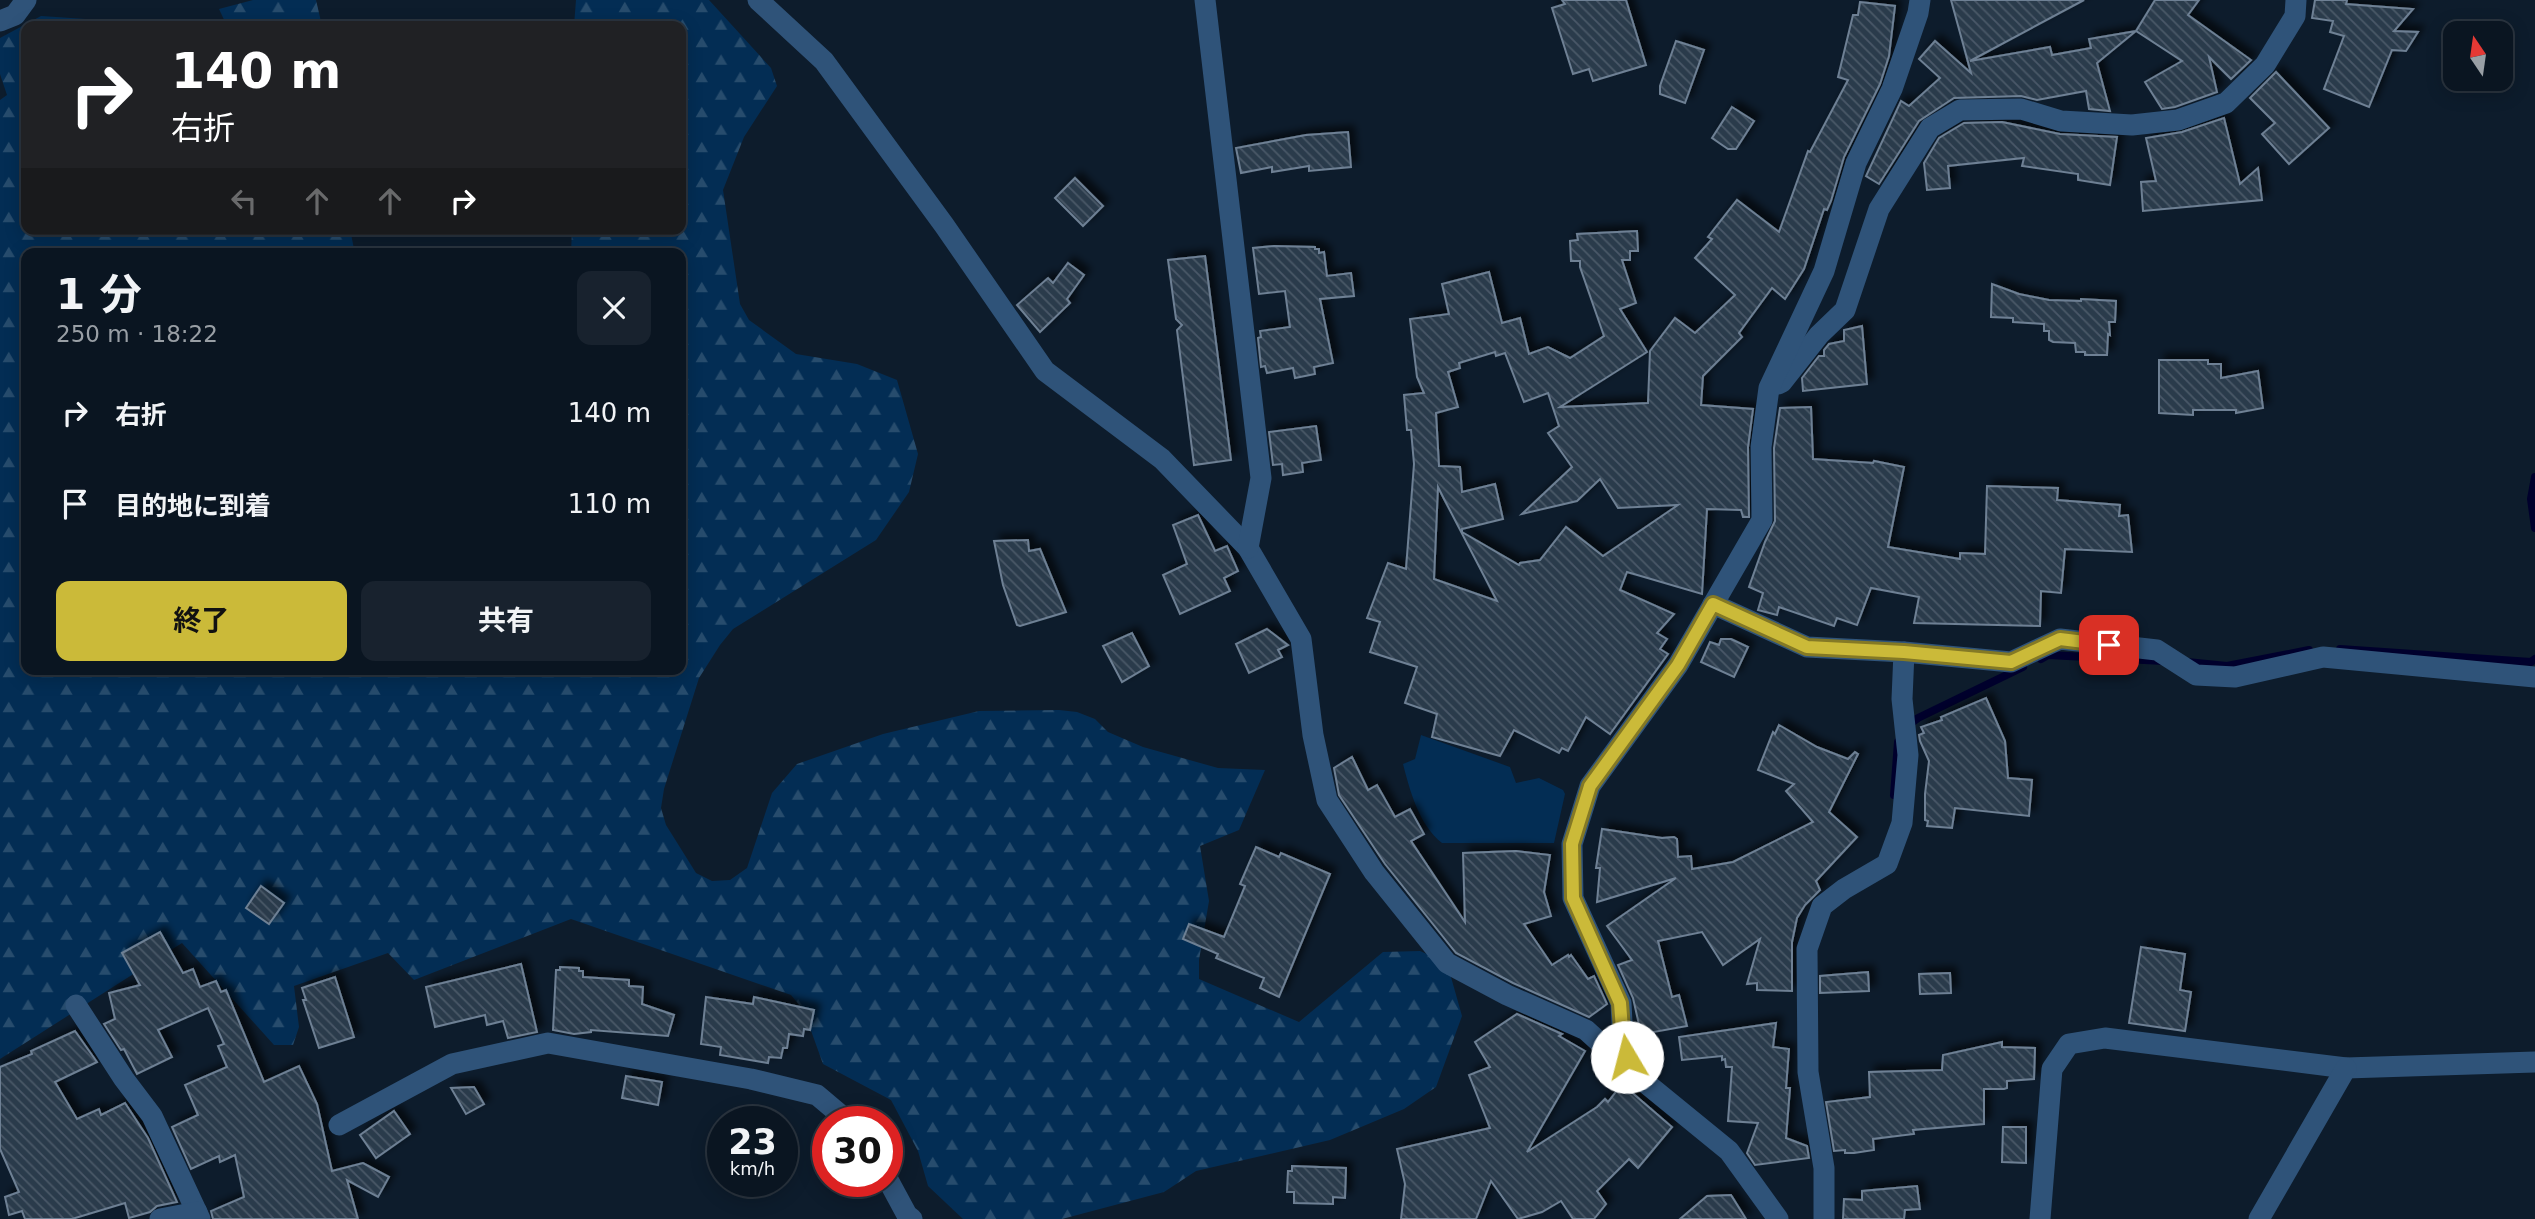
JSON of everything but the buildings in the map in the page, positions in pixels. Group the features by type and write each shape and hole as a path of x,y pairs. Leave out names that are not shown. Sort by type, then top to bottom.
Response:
{"street":[{"path":"0,21 15,15 26,0"},
{"path":"758,0 824,61 944,225 1045,371 1162,458 1248,548 1301,639 1313,736 1327,800 1374,872 1447,963 1507,995 1586,1030 1630,1072 1729,1152 1778,1219"},
{"path":"1205,0 1261,478 1248,548"},
{"path":"1630,1072 1623,1042 1620,1003 1573,898 1572,844 1590,786 1678,665 1762,520 1761,447 1769,388 1824,271 1856,163 1892,89 1920,0"},
{"path":"1769,388 1782,382 1819,335 1845,310 1879,209 1930,128 1960,110 2021,109 2061,121 2132,125 2178,120 2190,116 2226,103 2265,65 2295,16 2296,0"},
{"path":"1713,604 1807,647 1904,652 2011,662 2060,639 2157,650 2196,675 2235,677 2323,657 2535,677"},
{"path":"1824,1219 1824,1168 1808,1072 1807,949 1822,906 1844,889 1887,864 1902,823 1908,755 1902,699 1904,652"},
{"path":"76,1005 124,1079 152,1116 199,1216 160,1219"},
{"path":"2040,1219 2052,1069 2069,1044 2105,1038 2347,1068 2535,1062"},
{"path":"340,1125 452,1064 548,1043 751,1079 817,1095 830,1106"},
{"path":"2259,1219 2347,1068"},
{"path":"897,1197 912,1219"}],"green space":[{"path":"253,0 316,0 321,21 225,21 219,9"},
{"path":"576,0 709,0 771,68 777,86 744,137 723,190 740,304 749,320 796,354 857,364 897,380 918,454 909,492 876,540 733,629 699,678 664,789 661,808 666,825 696,873 712,881 730,880 747,868 772,793 797,764 883,734 979,711 1077,712 1095,719 1108,732 1143,747 1218,768 1265,770 1239,830 1200,846 1209,901 1199,960 1199,979 1299,1022 1383,952 1420,951 1447,963 1462,1016 1436,1087 1404,1109 1330,1140 1196,1171 1164,1192 1062,1219 963,1219 928,1186 918,1151 903,1123 903,1106 894,1106 891,1100 823,1064 804,1011 791,995 571,919 414,980 388,953 294,986 299,1027 293,1045 274,1045 182,943 0,1059 0,100 7,95 0,74 0,38 21,27 21,235 351,235 354,248 21,248 21,675 686,675 686,248 571,248 572,235 686,235 686,21 574,21"},
{"path":"41,16 115,21 32,21"},
{"path":"1421,735 1510,767 1516,783 1539,778 1563,790 1565,794 1554,843 1442,843 1421,817 1403,764 1415,759"}],"waterway":[{"path":"2535,477 2531,499 2535,528"},
{"path":"2340,649 2531,662 2535,659"},
{"path":"2187,662 2227,666 2309,650"},
{"path":"2041,659 2048,655 2164,661"},
{"path":"1907,726 1918,718 2023,667"},
{"path":"1894,795 1898,742"}],"route":[{"path":"1627,1057 1620,1003 1573,898 1572,844 1590,786 1678,665 1713,604 1807,647 1904,652 2011,662 2060,639 2109,645"}]}
